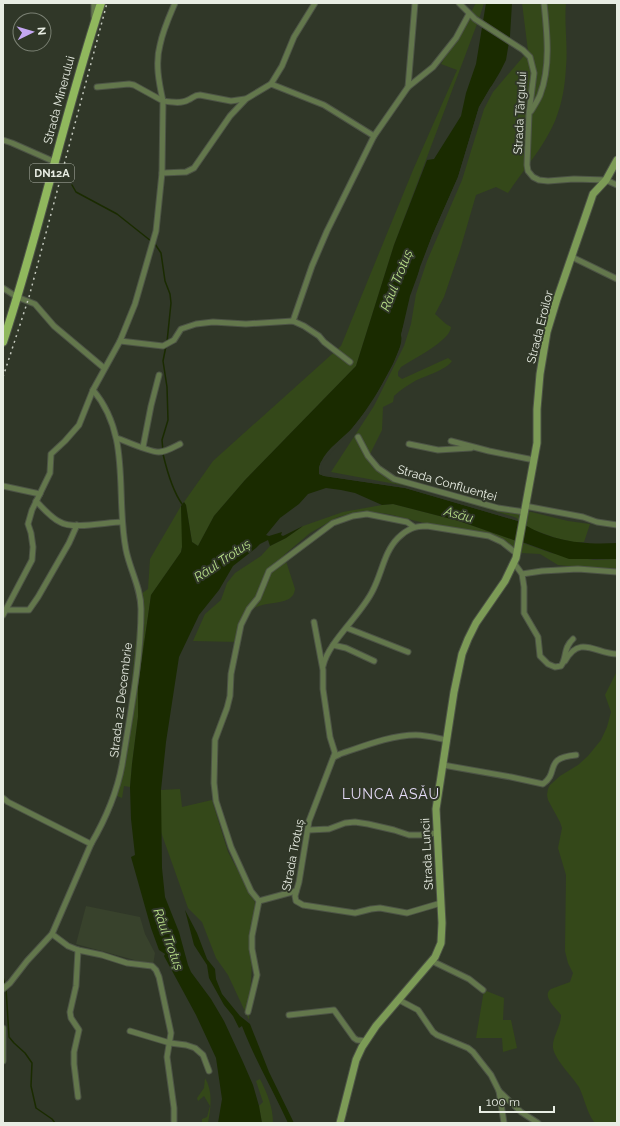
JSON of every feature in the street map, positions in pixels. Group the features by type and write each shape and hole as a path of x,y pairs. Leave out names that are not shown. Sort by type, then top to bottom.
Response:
{"main road":[{"name":"Strada Minerului","path":"3,342 55,162 82,61 100,3"},
{"name":"Strada Eroilor","path":"519,545 534,460 537,437 537,409 541,363 550,319 594,194 606,180 617,160"},
{"name":"Strada Luncii","path":"341,1122 356,1060 366,1041 376,1026 432,961 438,952 441,943 441,903 436,809 454,692 466,643 476,624 505,581 514,563 519,545"}],"street":[{"path":"93,24 94,3"},
{"path":"5,613 32,560 33,547 28,524 32,510 50,473 51,454 65,441 79,424 93,390 120,341 135,304 156,231 162,173 162,101 159,80 159,46 174,3"},
{"path":"162,173 186,172 194,168 230,116 246,99 271,84 282,66 294,37 315,3"},
{"path":"408,87 415,3"},
{"path":"293,321 312,266 327,231 374,136 408,87 434,67 456,38 469,14 459,3"},
{"path":"529,113 540,95 544,81 548,40 544,3"},
{"name":"Strada Târgului","path":"469,14 523,50 530,57 534,73 529,113 528,171 539,180 606,180"},
{"path":"98,87 129,84 134,85 162,101 175,103 188,100 195,95 231,102 246,99"},
{"path":"271,84 324,105 374,136"},
{"path":"3,140 55,162"},
{"path":"606,180 617,185"},
{"path":"572,257 617,279"},
{"path":"3,288 17,297 35,304 54,326 104,368"},
{"path":"120,341 163,346 174,340 181,329 196,324 213,322 246,324 293,321 319,336 324,342 350,362"},
{"path":"143,447 159,374"},
{"name":"Strada 22 Decembrie","path":"5,987 52,934 119,782 138,655 141,608 139,592 126,551 122,522 120,467 117,438 101,399 93,390"},
{"name":"Strada Confluenței","path":"358,437 368,456 378,468 394,479 498,508 525,509 582,517 597,522 617,524"},
{"path":"117,438 159,453 180,444"},
{"path":"451,441 534,460"},
{"path":"409,444 438,450 468,448 482,449"},
{"path":"3,486 40,494"},
{"path":"36,501 59,522 66,524 77,525 122,522"},
{"path":"248,1012 257,975 252,949 252,936 259,901 251,891 231,847 216,801 214,783 215,740 230,696 231,674 241,625 249,609 258,598 269,570 333,523 353,516 367,514 407,522 414,527"},
{"path":"5,613 29,610 69,544 77,525"},
{"path":"447,740 419,735 408,736 385,740 334,757 323,689 324,661 333,645 368,599 392,545 402,534 414,527 434,527 490,536 502,542 517,554"},
{"path":"514,563 522,574 524,587 524,613 538,637 540,656 545,662 551,666 559,667 563,664 572,651 582,647 593,647 609,654 617,654"},
{"path":"522,574 542,571 578,569 617,572"},
{"path":"314,622 323,670"},
{"path":"346,628 408,652"},
{"path":"563,664 567,647 573,639"},
{"path":"333,645 346,648 374,661"},
{"path":"443,765 543,784 548,780 553,766 558,759 576,755"},
{"name":"Strada Trotuș","path":"334,757 328,768 310,818 309,830 295,898 300,904 355,913 380,908 407,913 441,903"},
{"path":"3,798 8,802 91,844"},
{"path":"309,830 329,829 345,823 355,822 410,835 437,833"},
{"path":"259,901 296,891"},
{"path":"52,934 68,946 78,950 102,955 127,963 145,964 152,966 156,970 160,981 171,1033 166,1057 174,1108 174,1123"},
{"path":"78,950 76,986 70,1012 79,1030 74,1052 78,1097"},
{"path":"432,961 469,979 483,990"},
{"path":"399,1000 418,1010 433,1032 437,1035 468,1048 473,1052 491,1075 499,1091 504,1123"},
{"path":"289,1015 334,1010 351,1035 357,1040 366,1041"},
{"path":"3,1028 3,1062"},
{"path":"130,1031 170,1043 195,1048 203,1055 209,1071"},
{"path":"499,1091 521,1112 538,1123"}],"shaded area":[{"path":"476,3 484,3 394,245 356,366 245,480 214,516 198,546 192,542 186,505 184,502 213,461 341,346 413,170 457,70 441,64"},
{"path":"522,3 566,3 566,74 560,108 545,140 508,193 496,187 476,195 444,297 435,314 451,327 449,332 438,344 401,367 398,372 398,376 402,379 448,358 452,361 440,370 407,386 394,396 393,402 383,407 382,430 370,454 386,472 403,479 497,506 523,510 568,521 590,524 584,542 573,542 556,538 531,529 514,517 417,488 331,472 374,406 404,346 411,324 416,294 427,261 462,180 484,109 493,92 528,51"},
{"path":"393,504 459,521 551,553 594,560 617,559 617,571 558,565 540,554 522,553 514,548 506,548 489,539 388,514 365,511 338,517 310,533 284,555 295,589 293,595 284,601 264,605 252,610 246,621 239,642 193,641 205,614 221,600 227,583 235,573 261,556 270,546 286,538 303,526 343,512"},
{"path":"181,506 183,542 181,552 151,595 138,686 138,717 130,787 124,786 122,798 112,794 120,767 127,722 141,594 148,589 150,559"},
{"path":"617,671 617,1123 595,1123 588,1111 579,1087 560,1063 554,1053 553,1048 561,1015 550,1002 548,992 551,989 570,982 573,973 568,963 565,951 566,875 558,848 562,828 547,795 550,785 560,776 578,765 588,756 601,740 607,727 611,712 605,695"},
{"path":"180,789 182,807 212,800 228,852 255,902 249,1020 228,975 216,958 202,922 188,908 161,832 161,790"},
{"path":"86,906 140,917 145,934 155,953 153,965 76,944"},
{"path":"484,990 504,998 503,1020 511,1020 517,1048 503,1052 502,1038 476,1038"},
{"path":"205,1078 209,1088 210,1106 204,1096 198,1101 197,1098 204,1088"},
{"path":"260,1079 269,1100 273,1123 262,1123 259,1106 263,1102 256,1081"},
{"path":"210,1106 208,1123 202,1123 202,1119 207,1117"}],"water":[{"path":"486,3 512,3 510,36 506,60 479,107 458,177 432,236 410,296 401,335 401,343 391,368 384,382 360,419 327,452 320,465 319,474 405,488 518,521 542,533 566,540 590,543 617,543 617,559 569,559 459,521 393,504 382,505 355,493 326,488 308,494 299,504 280,518 266,535 269,536 282,532 281,535 283,536 303,526 286,538 270,546 268,540 260,544 233,566 219,590 199,615 179,657 166,742 161,790 162,868 165,897 179,932 191,972 211,999 224,1021 253,1085 262,1123 218,1123 222,1099 216,1058 196,1015 164,956 165,954 159,950 151,928 131,857 135,855 131,819 130,787 138,717 138,686 151,595 181,552 181,506 184,502 186,505 192,542 198,546 214,516 245,480 356,366 394,245 427,160 434,159 461,116 466,93 476,64"},
{"path":"185,910 197,933 207,959 215,969 216,979 222,994 240,1016 250,1024 269,1072 294,1123 288,1123 242,1026 239,1028 209,978 207,965 194,945"}],"pier":[{"path":"500,76 481,108 460,177 434,236 413,294 420,267 458,177 479,107 490,88"},
{"path":"406,322 403,335 404,341 394,365 374,404 355,428 342,441 372,403 393,364 403,340 401,335"},
{"path":"340,443 322,463 321,473 324,475 416,488 517,518 518,521 405,488 324,476 319,474 321,462"}],"waterway":[{"path":"72,185 76,192 117,214 151,241"},
{"path":"155,244 161,253 165,281 170,294 171,303 167,342"},
{"path":"163,451 162,440 168,420 167,387 163,361 166,346"},
{"path":"163,454 168,474 178,499 182,504"},
{"path":"3,977 5,985"},
{"path":"6,988 9,1037 25,1053 32,1063 31,1086 36,1108 52,1119 55,1123"}],"railway":[{"path":"3,377 29,297 107,3"}],"district":[{"name":"LUNCA ASĂU","path":"391,794"}],"water label":[{"name":"Râul Trotuș","path":"396,280"},
{"name":"Asău","path":"459,514"},
{"name":"Râul Trotuș","path":"222,560"},
{"name":"Râul Trotuș","path":"169,939"}]}
